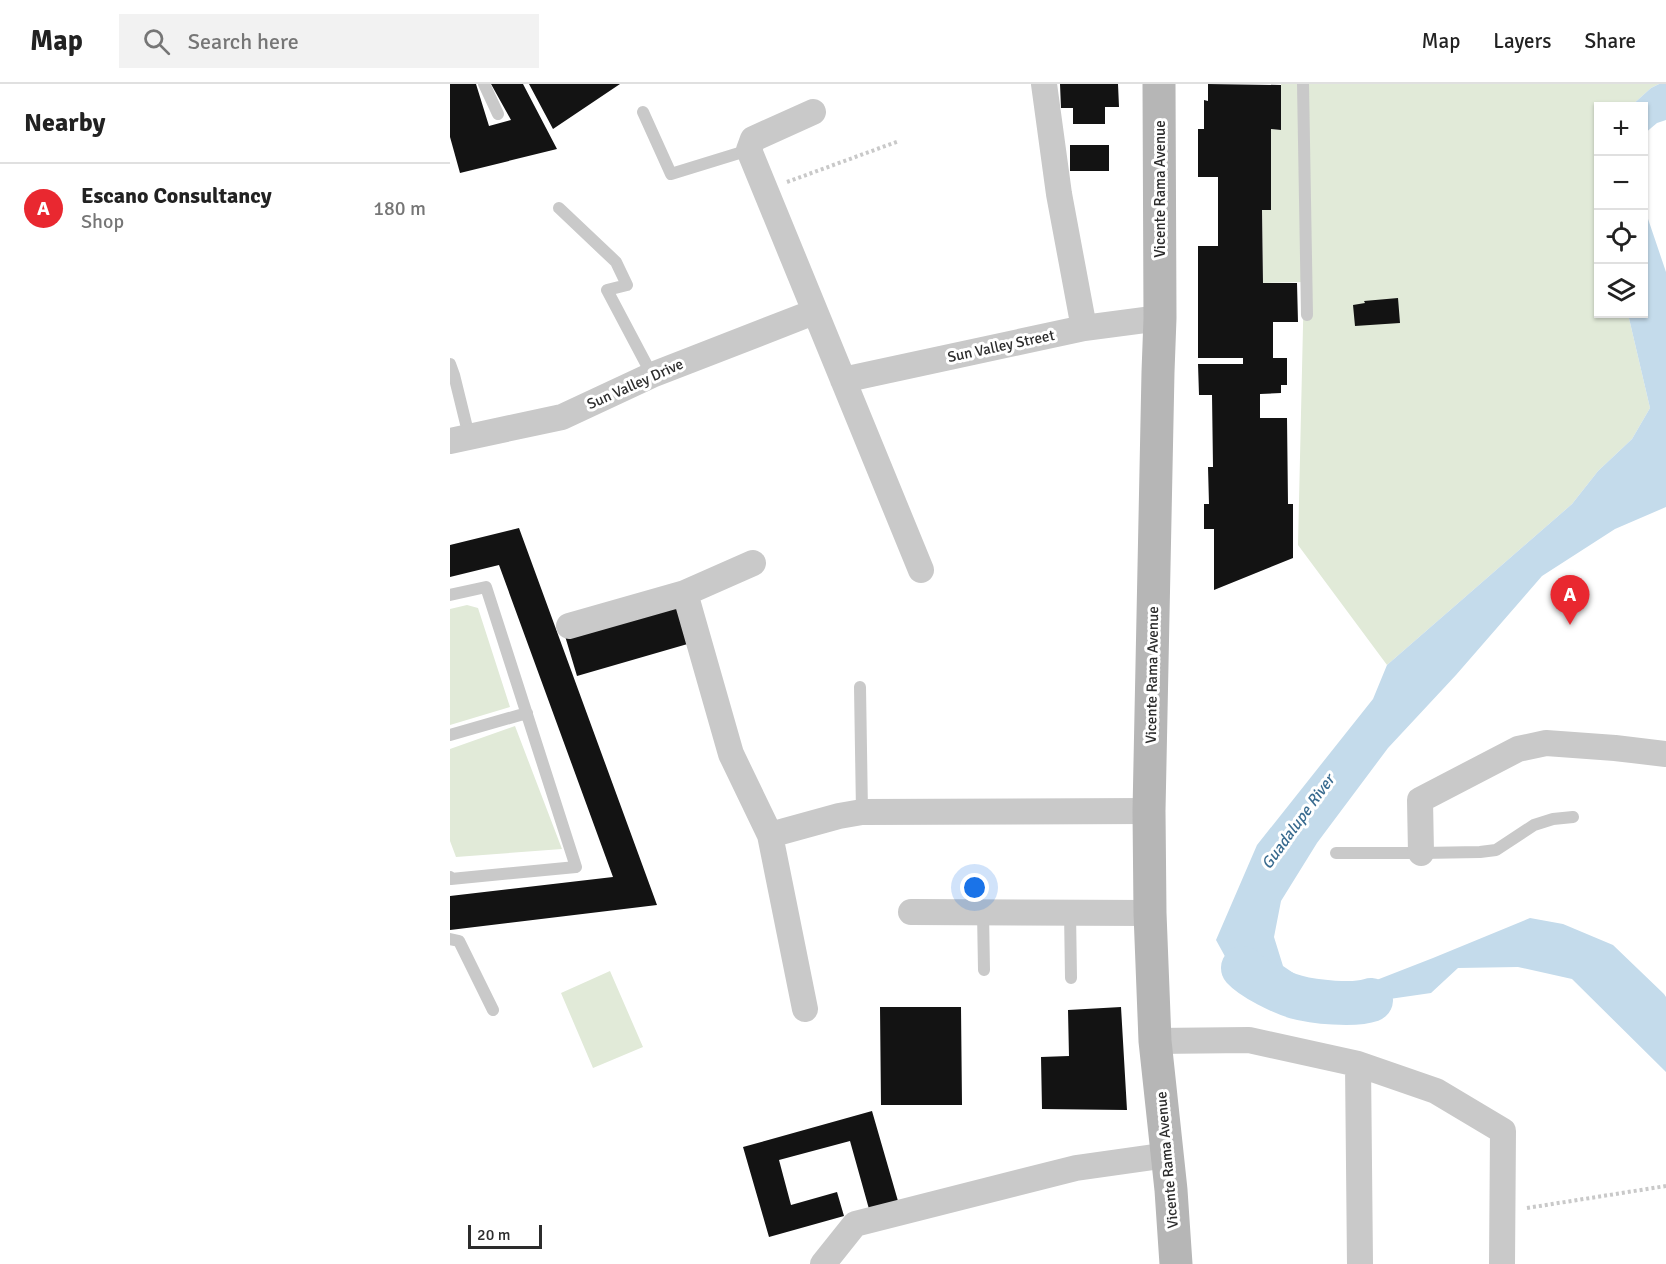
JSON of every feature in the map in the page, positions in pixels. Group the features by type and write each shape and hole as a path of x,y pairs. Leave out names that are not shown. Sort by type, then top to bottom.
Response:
{"main road":[{"name":"Vicente Rama Avenue","path":"1160,84 1160,318 1149,811 1150,913 1155,1041 1168,1155 1176,1264"}],"street":[{"path":"1044,84 1059,194 1084,328"},
{"path":"813,112 753,139 748,150 921,570"},
{"name":"Sun Valley Drive","path":"460,439 562,417 652,375 814,312"},
{"name":"Sun Valley Street","path":"843,380 1084,328 1160,318"},
{"path":"569,626 686,593 753,563"},
{"path":"686,593 731,754 770,835 805,1009"},
{"path":"1421,853 1420,800 1518,749 1546,743 1666,754"},
{"path":"770,835 862,812 1149,811"},
{"path":"911,912 1150,913"},
{"path":"1155,1041 1249,1040 1358,1064 1436,1091 1503,1131 1502,1264"},
{"path":"1358,1064 1360,1264"},
{"path":"823,1264 855,1224 1076,1168 1168,1155"}],"lane":[{"path":"484,84 498,114"},
{"path":"1303,84 1307,315"},
{"path":"643,112 671,174 748,150"},
{"path":"559,208 616,262 627,285 607,290 652,375"},
{"path":"450,364 454,375 460,439"},
{"path":"450,595 486,587 576,867 451,879 450,877"},
{"path":"860,687 862,812"},
{"path":"450,735 527,713"},
{"path":"1336,853 1496,850 1534,825 1553,819 1573,817"},
{"path":"983,912 984,970"},
{"path":"1070,912 1071,978"},
{"path":"450,939 459,941 493,1010"}],"path":[{"path":"765,190 899,141"},
{"path":"1503,1212 1666,1186"}],"green space":[{"path":"1281,84 1659,84 1635,102 1594,102 1594,318 1629,318 1650,408 1632,439 1598,471 1572,504 1387,665 1298,545 1304,282 1263,283 1262,210 1271,210 1271,129 1281,130"},
{"path":"467,605 478,608 510,707 450,725 450,609"},
{"path":"515,726 562,849 456,857 450,841 450,749"},
{"path":"610,971 643,1047 593,1068 561,993"}],"water":[{"path":"1659,84 1666,84 1666,120 1657,123 1648,131 1648,102 1635,102"},
{"path":"1648,219 1666,272 1666,507 1615,529 1542,576 1456,675 1388,748 1317,843 1281,901 1274,937 1283,966 1308,983 1356,988 1530,918 1563,924 1613,945 1664,994 1666,997 1666,1072 1572,979 1518,967 1458,968 1431,993 1348,1005 1255,990 1233,971 1216,940 1257,845 1373,699 1387,665 1572,504 1598,471 1632,439 1650,408 1629,318 1648,318"}],"building":[{"path":"450,84 476,84 489,126 511,120 491,84 523,84 557,149 460,173 450,137"},
{"path":"529,84 620,84 553,129"},
{"path":"1060,84 1118,84 1119,107 1105,107 1105,124 1073,124 1073,108 1061,108"},
{"path":"1208,84 1281,85 1281,130 1271,129 1271,210 1262,210 1263,283 1297,283 1298,322 1273,322 1273,358 1287,358 1287,385 1281,385 1281,393 1260,394 1260,418 1287,418 1288,504 1293,504 1293,558 1214,590 1214,529 1204,529 1204,504 1209,504 1208,467 1213,467 1212,395 1199,395 1198,364 1243,364 1243,358 1198,358 1198,246 1218,246 1218,177 1198,177 1198,129 1204,129 1204,100 1208,101"},
{"path":"1070,145 1109,145 1109,171 1070,171"},
{"path":"1398,298 1400,323 1355,326 1353,305 1365,303 1364,301"},
{"path":"519,528 657,905 450,930 450,896 613,877 499,565 450,577 450,545"},
{"path":"679,603 691,643 577,676 565,636"},
{"path":"880,1007 961,1007 962,1105 881,1105"},
{"path":"1121,1007 1127,1110 1042,1109 1041,1057 1069,1056 1068,1010"},
{"path":"872,1111 898,1201 869,1209 850,1141 779,1160 791,1205 837,1192 844,1216 769,1237 743,1147"}],"waterway":[{"name":"Guadalupe River","path":"1243,968 1268,985 1296,997 1334,1003 1371,1000"}],"place":[{"name":"Escano Consultancy","path":"1570,625"}]}
